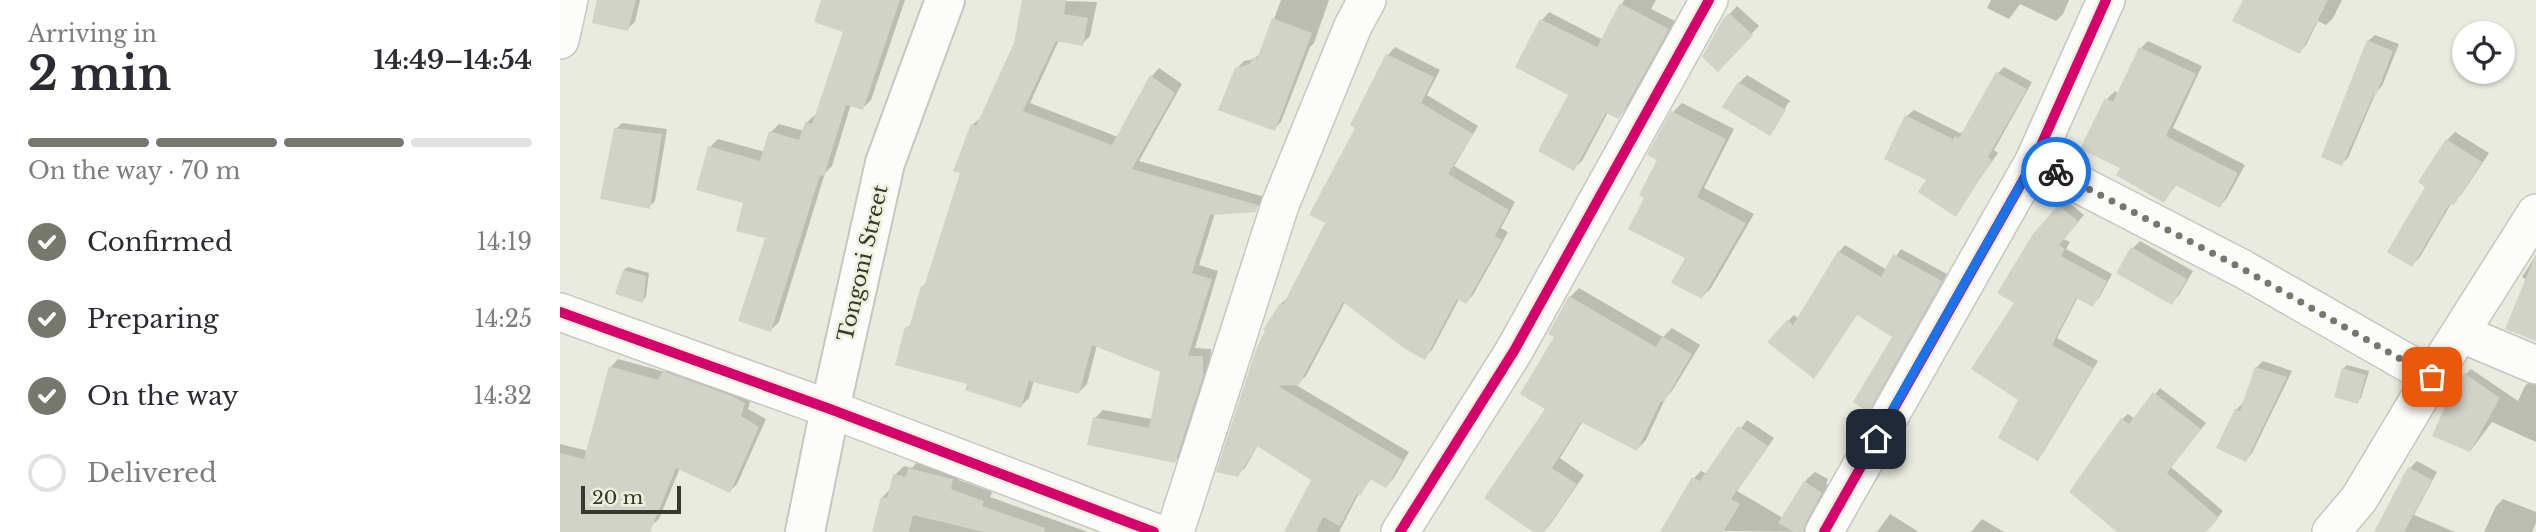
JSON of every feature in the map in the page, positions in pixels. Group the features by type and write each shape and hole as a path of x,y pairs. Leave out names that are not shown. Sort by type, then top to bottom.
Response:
{"street":[{"path":"560,40 569,0"},
{"name":"Tongoni Street","path":"805,532 885,163 945,0"},
{"path":"1175,532 1280,205 1353,26 1367,0"},
{"path":"1400,532 1514,351 1709,0"},
{"path":"1824,532 2034,161 2106,0"},
{"path":"2034,161 2243,269 2432,377"},
{"path":"2331,532 2359,499 2432,377 2536,213"},
{"path":"560,312 830,409 1154,532"},
{"path":"2460,332 2536,365"}],"building":[{"path":"597,0 636,0 628,31 592,23"},
{"path":"821,0 900,0 863,110 846,105 824,176 820,175 771,332 738,321 765,238 736,231 743,203 696,190 708,146 760,161 769,131 799,140 805,122 812,124 843,32 814,22"},
{"path":"1022,0 1066,0 1064,14 1088,18 1083,46 1056,41 1023,111 1112,145 1150,75 1175,93 1132,169 1258,205 1256,212 1210,215 1192,273 1212,279 1188,356 1203,356 1203,377 1175,463 1087,445 1093,417 1149,428 1160,372 1092,345 1079,394 1029,381 1021,408 965,390 967,384 895,365 905,327 909,328 921,286 924,287 960,173 953,171 971,124 976,126 1014,43"},
{"path":"2243,0 2328,0 2300,54 2232,21"},
{"path":"1620,3 1669,29 1619,119 1606,113 1574,171 1538,151 1568,95 1515,67 1540,19 1597,47"},
{"path":"1729,13 1753,35 1718,72 1702,57"},
{"path":"1272,18 1312,33 1275,131 1218,110 1235,68 1250,64 1253,57 1257,59"},
{"path":"2367,40 2393,51 2376,95 2374,94 2342,166 2321,157"},
{"path":"2139,47 2196,74 2166,136 2238,173 2220,208 2175,185 2164,203 2116,175 2120,168 2080,149 2105,98 2113,102"},
{"path":"1386,54 1434,77 1421,103 1473,134 1448,174 1509,210 1495,236 1502,240 1466,304 1457,299 1425,360 1405,349 1343,302 1299,385 1278,386 1403,460 1386,488 1370,479 1360,496 1357,494 1340,526 1323,517 1316,532 1284,532 1311,480 1257,446 1238,477 1216,472 1256,349 1265,331 1263,330 1280,303 1283,305 1325,223 1309,215 1355,128 1350,125"},
{"path":"1996,72 2027,89 1988,157 1992,160 1956,217 1918,192 1926,180 1884,159 1905,115 1953,139 1955,136 1959,138"},
{"path":"1738,82 1786,110 1770,136 1722,107"},
{"path":"1671,111 1726,139 1697,197 1746,223 1702,299 1671,283 1685,258 1628,229 1644,198 1639,195 1657,160 1647,155"},
{"path":"614,128 662,134 650,209 600,199"},
{"path":"2446,139 2482,162 2454,205 2450,203 2412,267 2387,252 2425,187 2418,182"},
{"path":"2058,205 2079,222 2059,245 2065,249 2061,256 2107,281 2093,307 2076,298 2052,345 2093,368 2038,461 1998,438 2018,400 1971,369 2014,303 1997,293 2033,234"},
{"path":"2131,247 2187,279 2172,305 2116,273"},
{"path":"1838,251 1881,277 1893,254 1942,281 1868,412 1853,402 1892,337 1857,315 1814,379 1767,342 1787,320 1793,325"},
{"path":"2536,256 2536,341 2505,329"},
{"path":"623,270 646,276 643,303 615,294"},
{"path":"1569,296 1656,347 1662,336 1692,354 1664,402 1661,401 1637,451 1581,422 1552,468 1577,484 1544,532 1533,532 1484,498 1545,409 1520,394 1554,337 1548,334"},
{"path":"609,366 658,380 663,371 745,403 741,416 759,427 730,493 676,468 650,532 560,532 560,453 584,459"},
{"path":"2255,367 2287,377 2246,462 2216,448 2235,409 2240,411"},
{"path":"2342,368 2366,375 2358,404 2334,397"},
{"path":"2464,373 2500,398 2470,452 2432,436 2452,391"},
{"path":"2153,392 2201,429 2167,473 2219,518 2206,532 2117,532 2069,492 2121,418 2129,424"},
{"path":"1738,426 1768,446 1731,499 1740,504 1723,532 1660,532 1692,477 1700,481"},
{"path":"2408,467 2432,480 2404,532 2374,532"},
{"path":"908,468 953,479 951,489 984,501 982,506 1045,528 1044,532 983,532 913,515 909,532 872,532 881,497 887,498 893,474 906,477"},
{"path":"1804,481 1822,493 1803,532 1794,532 1778,523"}],"cycle path":[{"path":"1400,532 1514,351 1709,0"},
{"path":"1824,532 2034,161 2106,0"},
{"path":"560,312 830,409 1154,532"}],"way so far":[{"path":"2056,172 2243,269 2432,377"}],"route":[{"path":"1876,439 2034,161 2056,172"}]}
